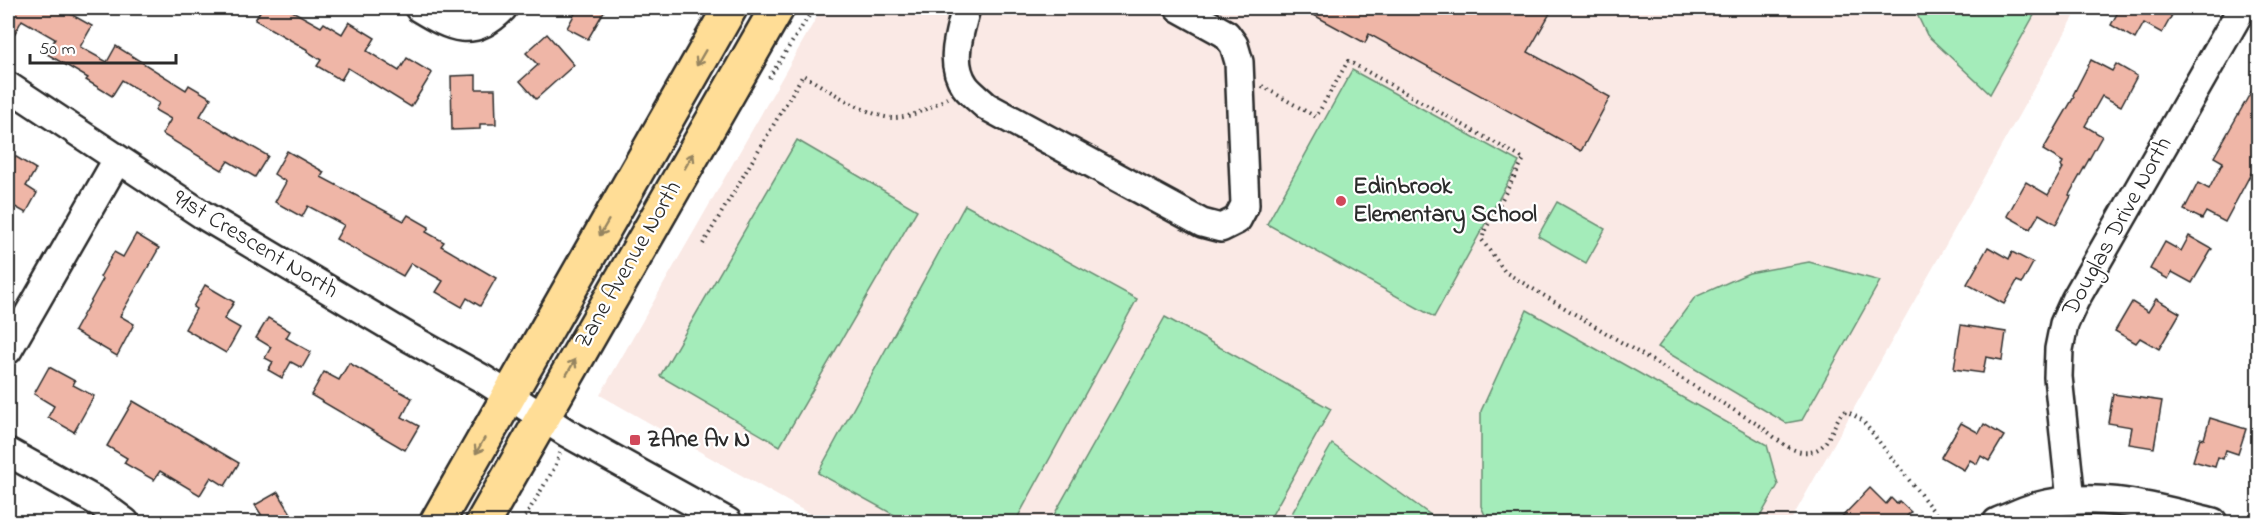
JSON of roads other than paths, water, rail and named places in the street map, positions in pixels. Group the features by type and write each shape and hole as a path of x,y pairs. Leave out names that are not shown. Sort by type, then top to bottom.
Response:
{"main road":[{"name":"Zane Avenue North","path":"437,522 730,8"},
{"name":"Zane Avenue North","path":"483,522 777,8"}],"street":[{"path":"419,8 458,28 476,27 493,18 503,8"},
{"path":"966,8 956,49 957,68 965,87 986,106 1202,223 1221,228 1237,220 1245,205 1238,59 1234,45 1226,34 1179,8"},
{"name":"Douglas Drive North","path":"2071,500 2058,377 2058,349 2064,324 2075,300 2242,8"},
{"name":"91st Crescent North","path":"8,86 203,215 509,395 542,418 728,522"},
{"path":"8,350 117,160"},
{"path":"8,452 98,502 125,522"},
{"path":"1997,522 2036,507 2071,500 2128,502 2213,522"}],"place":[{"name":"Edinbrook Elementary School","path":"1341,201"},
{"name":"ZAne Av N","path":"635,440"}]}
